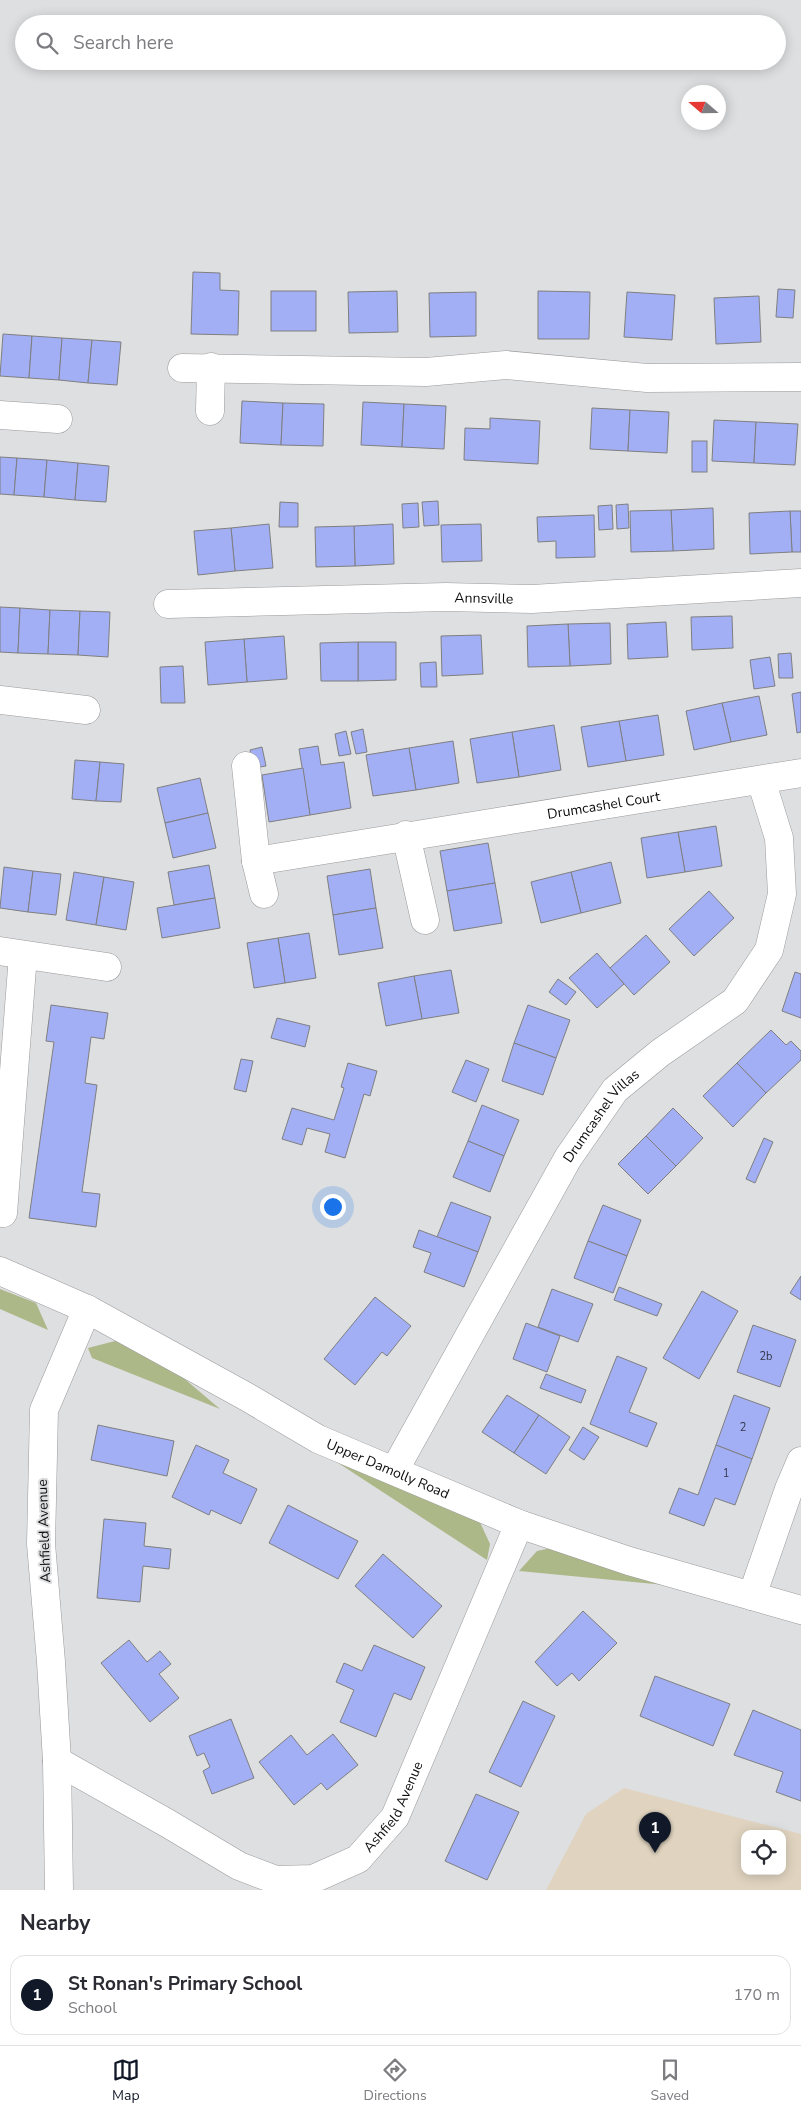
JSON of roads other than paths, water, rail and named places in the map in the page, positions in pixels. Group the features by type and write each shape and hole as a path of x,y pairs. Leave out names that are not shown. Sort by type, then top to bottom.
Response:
{"street":[{"path":"182,368 426,372 506,364 647,378 801,377"},
{"path":"210,411 211,367"},
{"path":"0,415 58,419"},
{"name":"Annsville","path":"168,604 446,597 532,599 801,583"},
{"path":"0,700 86,710"},
{"path":"246,766 256,861 264,894"},
{"name":"Drumcashel Court","path":"256,861 406,835 801,773"},
{"name":"Drumcashel Villas","path":"394,1471 568,1158 616,1090 660,1053 734,1001 769,950 782,894 779,838 761,780"},
{"path":"406,835 424,920"},
{"path":"4,1213 11,953 107,967"},
{"name":"Upper Damolly Road","path":"0,1270 87,1309 318,1439 519,1524 629,1561 801,1610"},
{"name":"Ashfield Avenue","path":"59,1890 57,1761 41,1544 44,1410 87,1309"},
{"path":"752,1596 801,1460"},
{"name":"Ashfield Avenue","path":"57,1761 239,1866 276,1880 313,1879 358,1859 395,1816 519,1524"}],"place":[{"name":"St Ronan's Primary School","path":"655,1853"}]}
